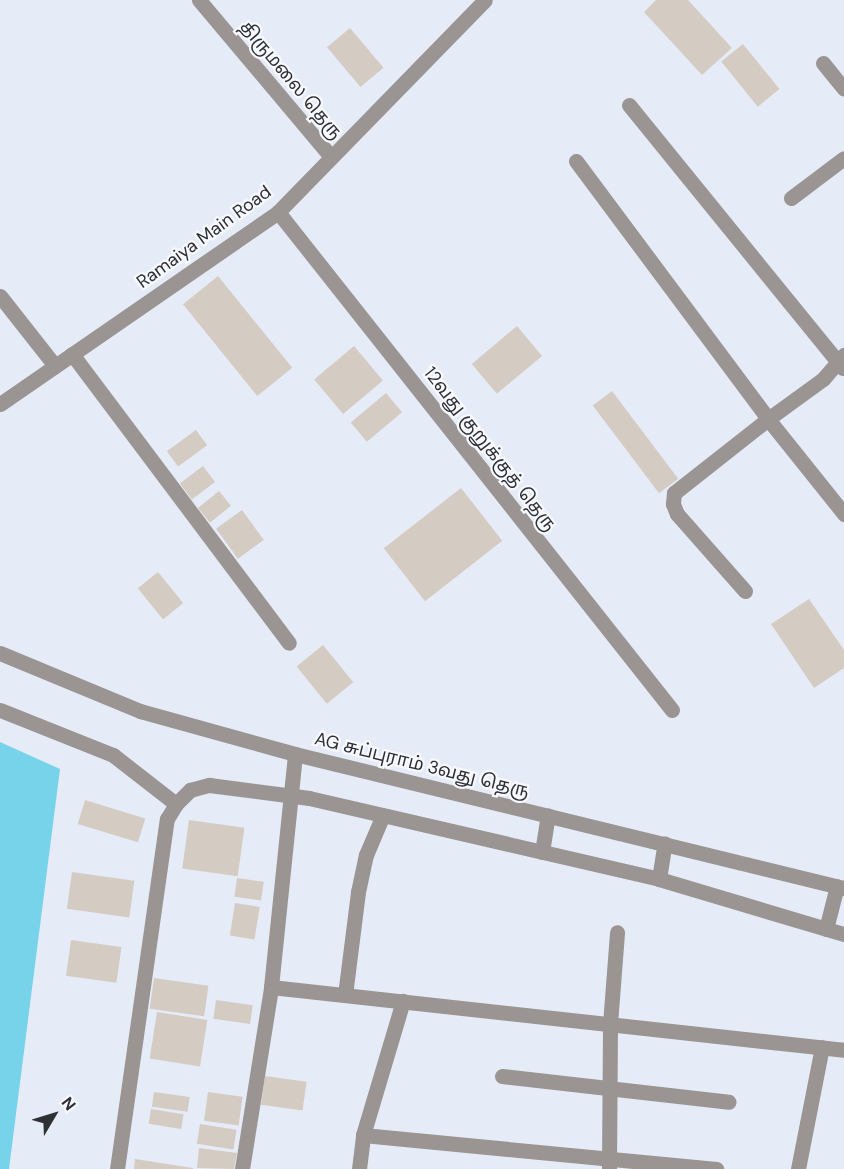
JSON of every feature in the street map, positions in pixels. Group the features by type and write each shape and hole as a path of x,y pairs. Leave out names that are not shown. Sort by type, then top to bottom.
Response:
{"street":[{"name":"திருமலை தெரு","path":"199,0 331,157"},
{"name":"Ramaiya Main Road","path":"0,404 278,212 484,0"},
{"path":"823,63 844,89"},
{"path":"629,105 842,362 823,380 768,418 674,493 673,504 677,514 745,591"},
{"path":"791,198 844,158"},
{"path":"576,161 768,418 844,514"},
{"name":"12வது குறுக்குத் தெரு","path":"278,212 672,710"},
{"path":"0,296 55,366"},
{"path":"72,354 289,643"},
{"name":"AG சுப்புராம் 3வது தெரு","path":"0,653 140,711 294,759 665,846 838,890"},
{"path":"0,710 113,755 176,804"},
{"path":"242,1169 271,987 294,759"},
{"path":"117,1169 167,819 176,804 190,790 209,785 290,789 383,815 543,845 660,872 844,934"},
{"path":"345,995 358,892 366,855 383,815"},
{"path":"543,845 547,819"},
{"path":"660,872 665,846"},
{"path":"826,929 838,890"},
{"path":"610,1164 608,1088 617,932"},
{"path":"271,987 844,1050"},
{"path":"359,1169 363,1135 403,1001"},
{"path":"798,1169 822,1047"},
{"path":"502,1076 729,1102"},
{"path":"363,1135 610,1164 716,1169"}],"water":[{"path":"0,742 60,769 9,1169 0,1169"}],"building":[{"path":"656,0 688,0 732,48 702,75 644,12"},
{"path":"350,28 383,68 360,87 327,47"},
{"path":"743,44 780,89 758,107 721,62"},
{"path":"218,276 292,368 257,396 183,304"},
{"path":"517,326 542,356 497,394 472,364"},
{"path":"354,346 383,380 343,414 314,379"},
{"path":"612,391 678,479 659,493 593,405"},
{"path":"386,393 402,412 367,442 351,423"},
{"path":"196,430 207,445 178,467 167,451"},
{"path":"203,466 215,482 192,499 180,483"},
{"path":"461,488 502,541 425,601 384,548"},
{"path":"219,491 231,506 210,523 198,508"},
{"path":"242,510 264,540 238,559 216,529"},
{"path":"158,572 183,603 163,619 138,588"},
{"path":"809,599 844,650 844,668 814,688 771,624"},
{"path":"323,645 353,682 327,704 297,666"},
{"path":"85,800 145,818 138,842 78,824"},
{"path":"189,820 244,828 238,876 182,869"},
{"path":"72,872 134,881 129,917 67,909"},
{"path":"237,878 264,882 261,901 234,897"},
{"path":"235,903 260,907 255,940 230,936"},
{"path":"71,940 122,947 116,983 66,976"},
{"path":"154,978 208,986 204,1016 150,1009"},
{"path":"216,1000 253,1005 250,1024 213,1019"},
{"path":"157,1012 207,1020 200,1066 150,1058"},
{"path":"265,1076 307,1082 303,1111 261,1105"},
{"path":"154,1092 190,1097 188,1112 152,1107"},
{"path":"208,1092 243,1097 239,1126 204,1121"},
{"path":"151,1109 184,1114 181,1129 149,1124"},
{"path":"200,1124 237,1130 233,1150 197,1144"},
{"path":"199,1148 237,1153 234,1169 197,1168"},
{"path":"135,1159 193,1168 193,1169 134,1169"}]}
